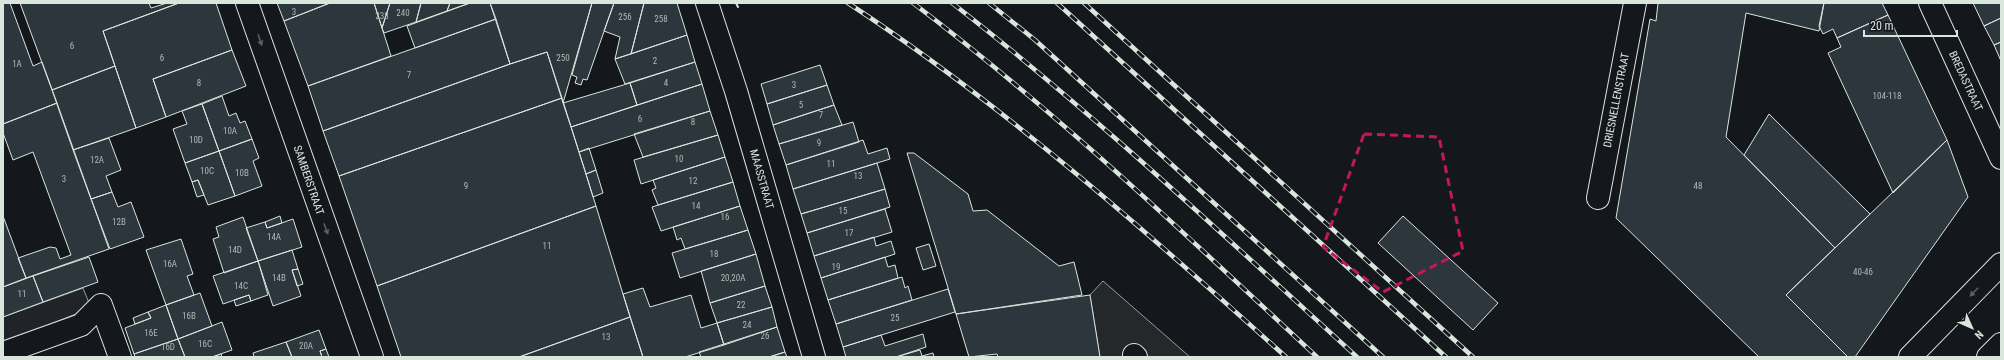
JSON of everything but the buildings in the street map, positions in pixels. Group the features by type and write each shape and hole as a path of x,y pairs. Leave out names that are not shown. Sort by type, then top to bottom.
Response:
{"street":[{"name":"SAMBERSTRAAT","path":"247,3 372,357"},
{"name":"MAASSTRAAT","path":"707,3 736,91 814,357"},
{"name":"DRIESNELLENSTRAAT","path":"1598,198 1635,3"},
{"name":"BREDASTRAAT","path":"1930,3 2001,158"},
{"path":"1910,357 2001,264"},
{"path":"3,353 81,325 101,305 120,357"},
{"path":"1988,357 2001,344"}],"highlighted area":[{"path":"1364,134 1439,137 1463,251 1383,292 1323,247"}],"shaded area":[{"path":"1103,281 1190,357 1100,357 1090,295"},
{"path":"83,288 91,308 3,343 3,317"}],"railway":[{"path":"848,3 963,84 1019,127 1128,217 1286,357"},
{"path":"913,3 966,44 1069,130 1120,175 1317,357"},
{"path":"952,3 1005,45 1108,132 1357,357"},
{"path":"989,3 1035,40 1383,357"},
{"path":"1057,3 1446,357"},
{"path":"1084,3 1473,357"}],"wall":[{"path":"736,3 738,7"}]}
